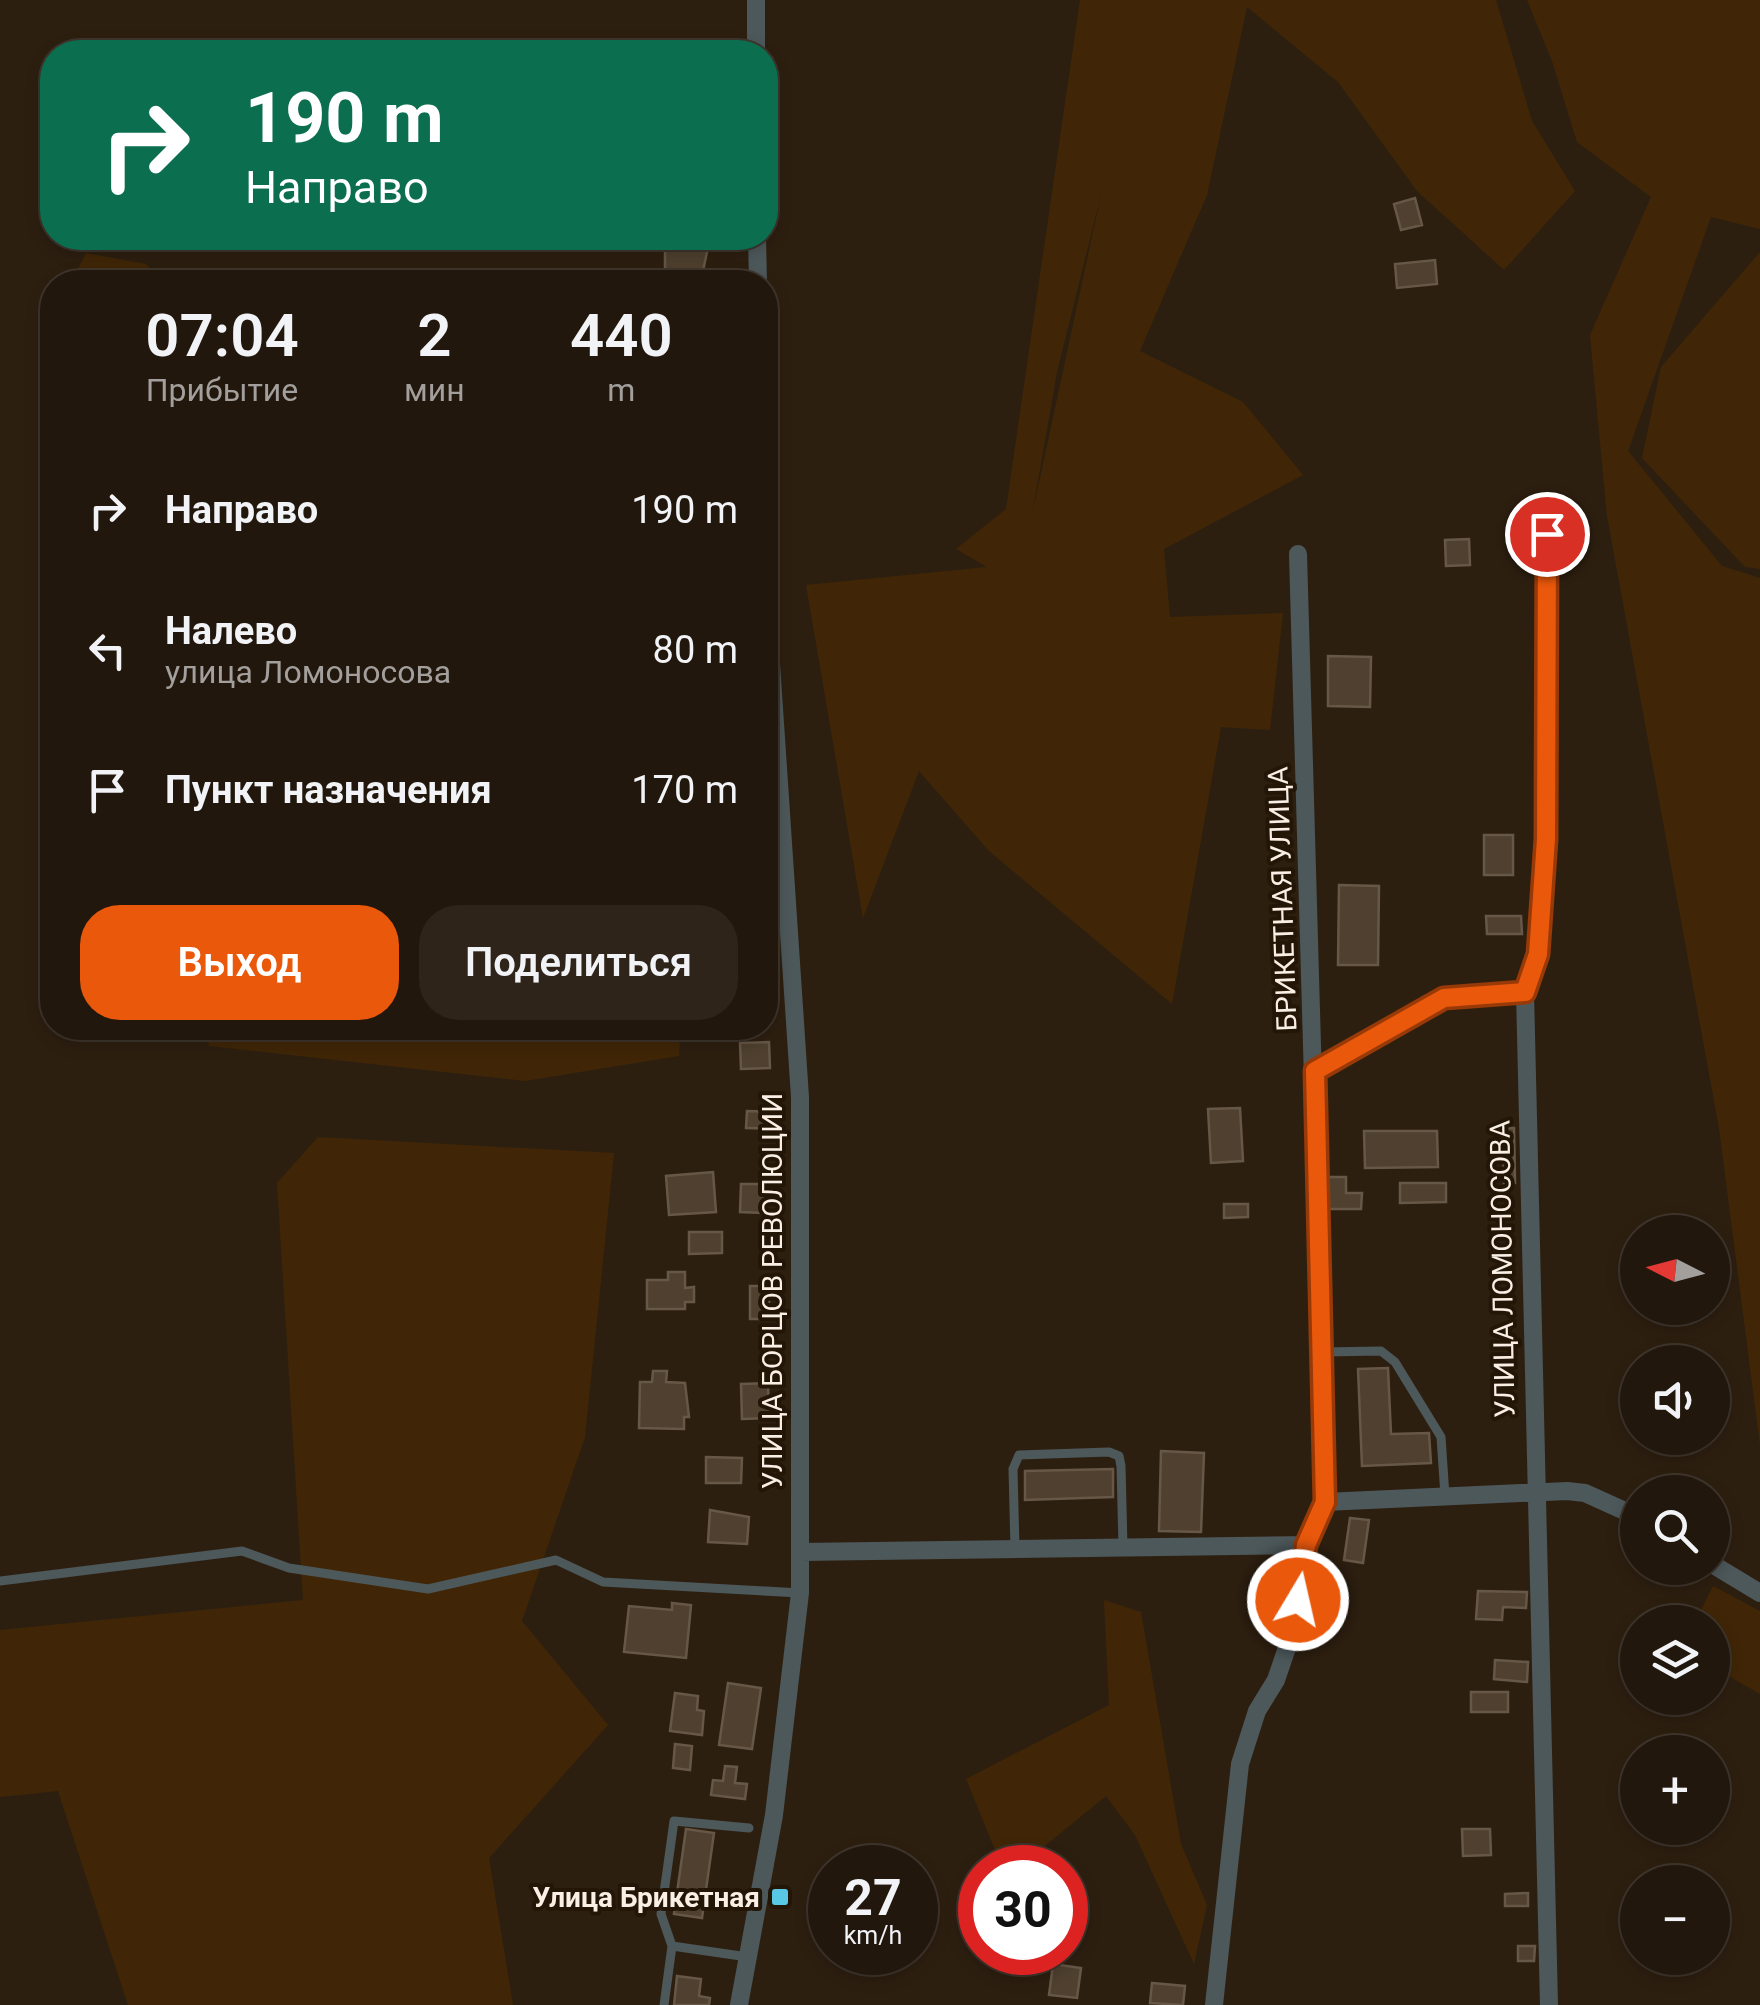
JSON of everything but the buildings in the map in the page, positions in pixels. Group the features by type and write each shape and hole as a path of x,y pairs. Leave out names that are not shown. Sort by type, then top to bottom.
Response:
{"street":[{"path":"756,0 756,40"},
{"name":"УЛИЦА ЛОМОНОСОВА","path":"1547,534 1546,839 1538,954 1525,992 1548,2005"},
{"name":"БРИКЕТНАЯ УЛИЦА","path":"1214,2005 1240,1764 1256,1711 1276,1680 1294,1627 1306,1545 1325,1502 1324,1352 1298,554"},
{"name":"УЛИЦА БОРЦОВ РЕВОЛЮЦИИ","path":"739,2005 774,1814 800,1593 800,1097 778,768"},
{"path":"1325,1502 1534,1490 1585,1492 1620,1509"},
{"path":"800,1552 1306,1545"},
{"path":"1730,1575 1760,1593"}],"lane":[{"path":"1315,1071 1444,998 1525,992"},
{"path":"1324,1352 1381,1351 1395,1362 1441,1437 1445,1496"},
{"path":"1015,1549 1013,1469 1019,1455 1109,1452 1119,1456 1122,1466 1123,1547"},
{"path":"0,1581 242,1551 290,1568 428,1588 556,1560 603,1582 800,1593"},
{"path":"664,2005 672,1946 661,1914 674,1821 749,1828"},
{"path":"672,1946 748,1956"}],"shaded area":[{"path":"1080,0 1496,0 1532,121 1575,191 1504,270 1417,191 1338,82 1247,7 1207,195 1140,351 1243,402 1303,475 1164,549 1170,617 1283,613 1270,730 1221,727 1172,1004 989,851 919,771 863,918 806,585 987,567 956,549 1006,509","holes":["1101,195 1032,515 1057,372"]},
{"path":"1527,0 1760,0 1760,229 1711,217 1628,451 1722,566 1760,578 1760,1445 1719,1128 1607,516 1590,335 1651,197 1577,142 1552,61"},
{"path":"1760,252 1760,569 1745,567 1642,458 1661,367"},
{"path":"86,253 146,264 152,270 77,270"},
{"path":"208,1040 680,1040 679,1056 525,1081 209,1046"},
{"path":"318,1137 614,1153 585,1437 522,1621 608,1725 489,1858 513,2005 128,2005 58,1791 0,1797 0,1630 303,1600 277,1183"},
{"path":"1713,1586 1760,1611 1760,1694 1730,1677 1730,1605 1704,1605"},
{"path":"1104,1600 1141,1612 1181,1844 1207,1905 1194,1964 1135,1835 1106,1796 1046,1845 993,1845 966,1779 1109,1705"}],"place":[{"name":"Улица Брикетная","path":"780,1897"}],"route":[{"path":"1298,1600 1306,1545 1325,1502 1315,1071 1444,998 1525,992 1538,954 1546,839 1547,534"}]}
